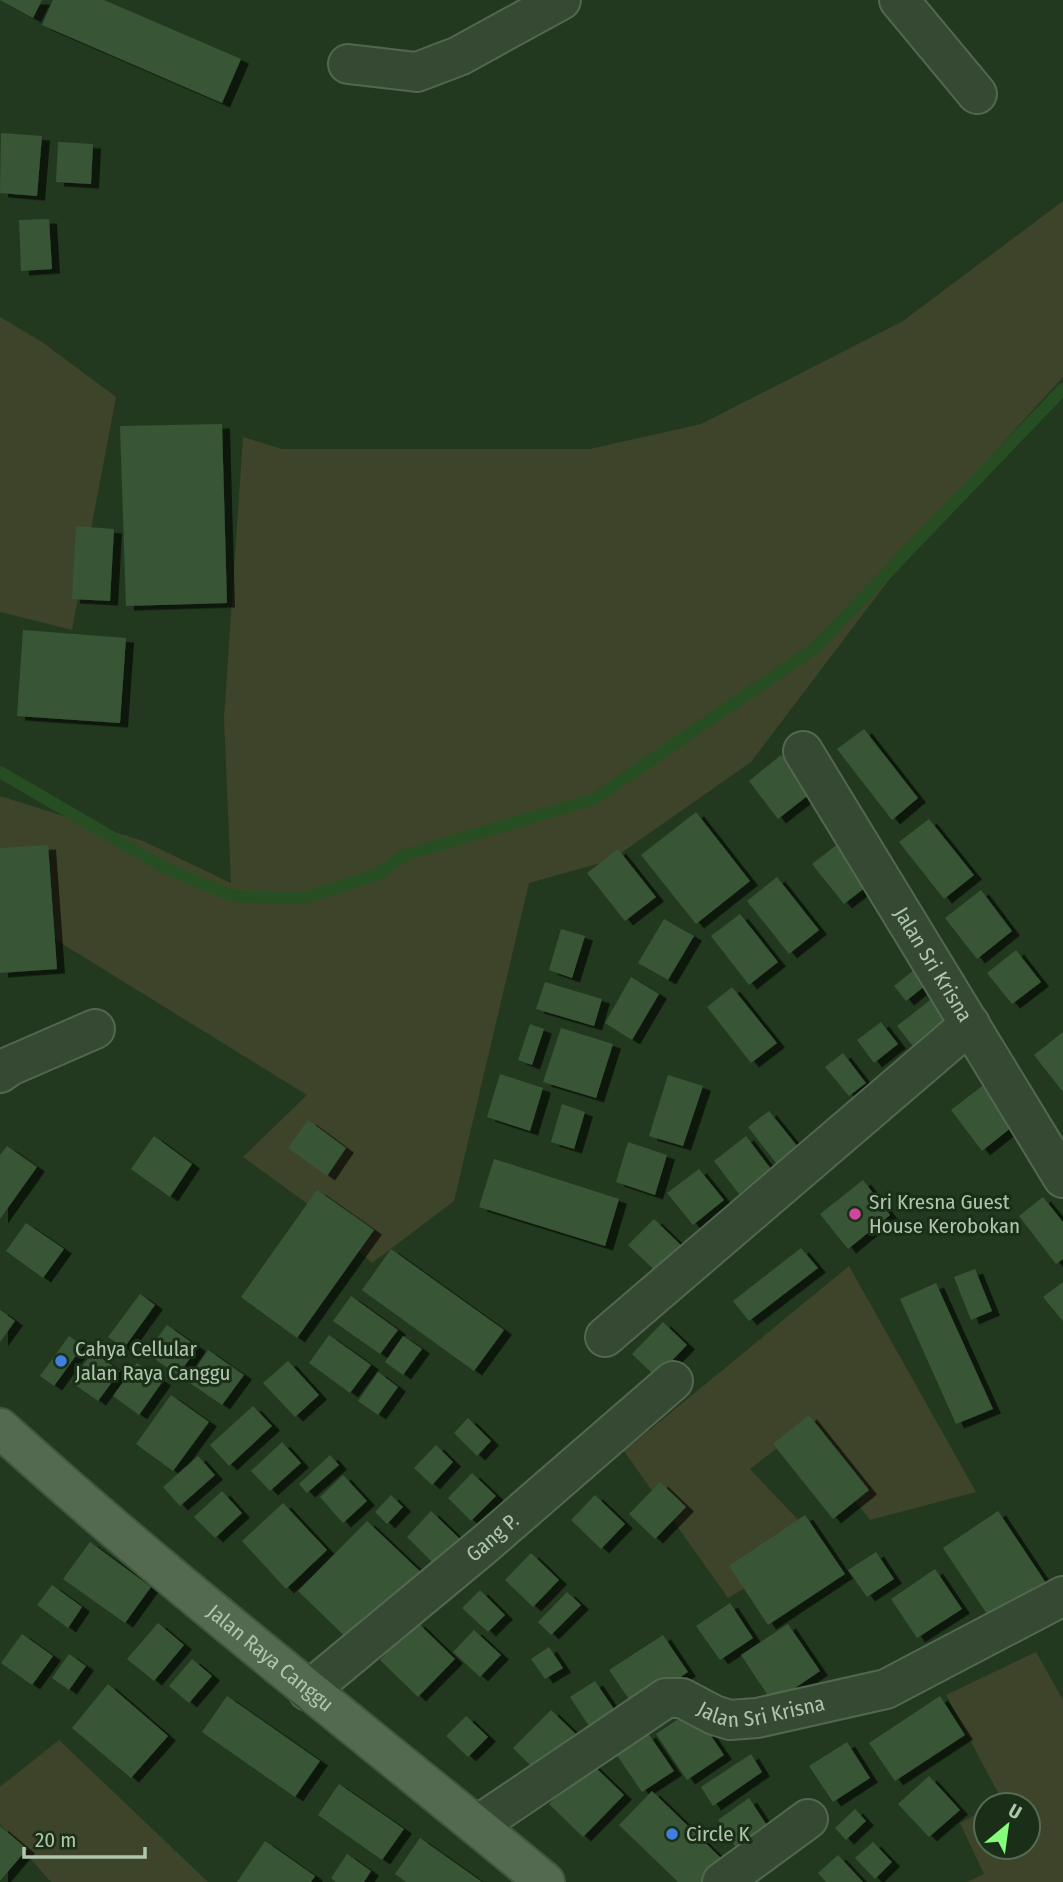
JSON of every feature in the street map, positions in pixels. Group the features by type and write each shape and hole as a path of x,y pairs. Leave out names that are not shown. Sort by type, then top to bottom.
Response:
{"main road":[{"name":"Jalan Raya Canggu","path":"0,1428 90,1510 308,1691 478,1825 528,1876"}],"street":[{"path":"348,64 416,72 459,56 561,0"},
{"path":"899,0 977,94"},
{"name":"Jalan Sri Krisna","path":"803,751 1063,1178"},
{"path":"605,1337 970,1024"},
{"path":"0,1073 95,1028"},
{"name":"Gang P.","path":"308,1691 484,1545 673,1381"},
{"name":"Jalan Sri Krisna","path":"478,1825 666,1698 682,1698 714,1715 730,1720 757,1718 886,1689 1063,1596"},
{"path":"722,1882 808,1819"}],"green space":[{"path":"1063,201 1063,377 961,489 751,762 611,860 529,883 454,1201 372,1263 305,1202 243,1157 307,1095 48,935 0,858 0,796 143,841 231,883 224,718 243,437 282,449 590,449 701,424 903,321"},
{"path":"0,317 42,342 116,397 72,630 0,612"},
{"path":"849,1266 976,1492 870,1520 800,1430 750,1469 820,1543 728,1598 624,1451"},
{"path":"1036,1652 1063,1700 1063,1882 967,1882 984,1874 978,1861 1042,1861 1042,1791 997,1791 946,1695"},
{"path":"59,1740 208,1882 51,1882 0,1824 0,1787"},
{"path":"972,1817 972,1848 960,1823"}],"building":[{"path":"0,0 42,0 33,18"},
{"path":"53,0 104,0 241,59 222,103 42,25"},
{"path":"1,133 42,136 37,196 0,193"},
{"path":"58,142 93,144 91,184 56,182"},
{"path":"49,219 52,269 21,271 19,220"},
{"path":"222,424 227,603 126,606 120,426"},
{"path":"76,526 114,529 110,601 72,599"},
{"path":"23,630 126,638 120,723 17,716"},
{"path":"864,729 918,798 892,820 837,749"},
{"path":"781,755 811,793 778,819 749,781"},
{"path":"696,812 750,881 696,924 641,855"},
{"path":"929,819 974,875 944,899 899,842"},
{"path":"839,843 871,883 844,904 812,864"},
{"path":"48,845 57,969 0,973 0,848"},
{"path":"618,849 656,897 625,921 587,873"},
{"path":"777,877 819,930 789,954 747,901"},
{"path":"981,890 1012,931 977,959 945,918"},
{"path":"740,914 778,962 749,985 711,936"},
{"path":"664,919 694,936 668,980 638,963"},
{"path":"561,929 585,936 572,978 549,970"},
{"path":"1016,950 1041,982 1012,1004 987,973"},
{"path":"924,962 936,977 906,1001 894,986"},
{"path":"631,977 659,994 632,1040 605,1023"},
{"path":"545,982 602,999 594,1026 536,1009"},
{"path":"732,987 777,1043 751,1063 707,1007"},
{"path":"934,997 958,1026 920,1055 897,1026"},
{"path":"881,1022 898,1044 874,1063 857,1040"},
{"path":"530,1024 544,1029 532,1065 518,1060"},
{"path":"561,1028 613,1044 596,1098 543,1082"},
{"path":"1063,1032 1063,1092 1034,1055"},
{"path":"843,1053 866,1083 849,1096 825,1067"},
{"path":"500,1074 543,1088 530,1131 487,1117"},
{"path":"668,1075 703,1086 683,1146 649,1136"},
{"path":"986,1083 1017,1123 982,1151 951,1110"},
{"path":"562,1104 585,1112 574,1149 551,1142"},
{"path":"769,1111 802,1152 780,1168 748,1127"},
{"path":"308,1120 346,1148 327,1176 288,1148"},
{"path":"154,1136 192,1164 170,1197 131,1169"},
{"path":"746,1136 771,1169 739,1194 714,1161"},
{"path":"628,1142 667,1155 655,1195 616,1182"},
{"path":"7,1146 37,1167 0,1219 0,1155"},
{"path":"494,1159 619,1199 605,1246 479,1207"},
{"path":"699,1169 724,1200 693,1225 667,1193"},
{"name":"Sri Kresna Guest House Kerobokan","path":"863,1180 890,1215 848,1249 820,1214"},
{"path":"317,1190 374,1230 297,1338 241,1297"},
{"path":"1043,1197 1063,1222 1063,1259 1056,1264 1019,1216"},
{"path":"654,1219 691,1255 666,1281 628,1245"},
{"path":"26,1223 64,1249 43,1278 6,1251"},
{"path":"801,1248 818,1268 749,1321 733,1301"},
{"path":"391,1249 504,1330 474,1371 362,1290"},
{"path":"975,1269 992,1311 971,1320 954,1277"},
{"path":"1063,1282 1063,1321 1043,1297"},
{"path":"936,1283 993,1409 956,1424 900,1299"},
{"path":"140,1294 155,1305 124,1348 108,1337"},
{"path":"351,1296 398,1330 380,1354 333,1321"},
{"path":"0,1310 15,1321 0,1342"},
{"path":"663,1322 687,1345 656,1377 632,1354"},
{"path":"167,1325 198,1347 178,1375 146,1353"},
{"path":"329,1335 371,1365 350,1393 309,1363"},
{"name":"Cahya Cellular Jalan Raya Canggu","path":"69,1336 83,1346 54,1386 40,1376"},
{"path":"403,1336 422,1349 403,1375 385,1362"},
{"path":"208,1350 244,1375 222,1405 187,1381"},
{"path":"93,1352 120,1371 98,1401 71,1382"},
{"path":"288,1361 319,1395 295,1417 263,1383"},
{"path":"137,1363 163,1381 139,1415 113,1396"},
{"path":"378,1372 398,1387 378,1415 358,1401"},
{"path":"171,1395 209,1422 173,1471 136,1444"},
{"path":"253,1406 272,1426 229,1466 210,1445"},
{"path":"809,1415 869,1490 833,1519 773,1444"},
{"path":"468,1418 491,1441 477,1456 454,1433"},
{"path":"282,1442 301,1463 270,1491 251,1471"},
{"path":"436,1445 453,1462 432,1485 414,1468"},
{"path":"330,1455 339,1465 307,1493 299,1484"},
{"path":"198,1456 215,1475 180,1506 163,1487"},
{"path":"472,1473 496,1496 471,1521 448,1498"},
{"path":"343,1475 367,1501 343,1523 320,1497"},
{"path":"660,1482 686,1507 655,1539 629,1514"},
{"path":"222,1491 242,1513 215,1538 194,1517"},
{"path":"391,1495 403,1507 387,1524 375,1512"},
{"path":"595,1495 625,1524 601,1549 571,1520"},
{"path":"283,1503 327,1550 286,1589 242,1541"},
{"path":"431,1511 461,1540 436,1566 407,1537"},
{"path":"998,1511 1046,1583 991,1620 943,1548"},
{"path":"805,1515 845,1574 768,1625 729,1566"},
{"path":"367,1521 426,1577 357,1648 298,1591"},
{"path":"90,1542 151,1587 125,1623 63,1579"},
{"path":"876,1552 894,1579 867,1597 848,1570"},
{"path":"531,1553 559,1580 533,1607 505,1580"},
{"path":"935,1569 962,1609 917,1638 891,1599"},
{"path":"52,1585 82,1607 68,1628 37,1605"},
{"path":"480,1590 505,1615 488,1632 462,1608"},
{"path":"567,1592 581,1605 551,1635 538,1622"},
{"path":"730,1603 753,1638 720,1660 696,1626"},
{"path":"417,1622 455,1659 418,1697 380,1660"},
{"path":"158,1623 184,1645 154,1681 127,1659"},
{"path":"788,1624 820,1671 773,1703 741,1655"},
{"path":"474,1630 501,1655 480,1677 453,1652"},
{"path":"22,1634 53,1656 32,1685 1,1663"},
{"path":"663,1635 688,1672 635,1708 609,1670"},
{"path":"549,1647 563,1668 545,1679 531,1659"},
{"path":"69,1654 86,1666 69,1690 52,1678"},
{"path":"192,1659 212,1676 189,1703 169,1686"},
{"path":"595,1681 614,1709 589,1726 570,1697"},
{"path":"108,1684 168,1736 131,1778 72,1728"},
{"path":"227,1696 320,1761 295,1797 202,1732"},
{"path":"940,1696 965,1735 895,1781 869,1743"},
{"path":"693,1709 724,1755 687,1780 656,1734"},
{"path":"551,1710 582,1740 544,1779 513,1748"},
{"path":"466,1716 488,1737 468,1757 446,1736"},
{"path":"648,1733 674,1771 642,1792 616,1754"},
{"path":"847,1742 870,1778 833,1802 809,1766"},
{"path":"751,1754 762,1772 713,1806 701,1787"},
{"path":"590,1762 624,1795 583,1837 549,1804"},
{"path":"929,1776 960,1810 929,1837 898,1804"},
{"path":"339,1784 404,1829 382,1860 318,1815"},
{"path":"652,1791 723,1860 701,1882 678,1882 619,1825"},
{"path":"749,1798 774,1836 742,1857 718,1820"},
{"path":"855,1809 866,1821 846,1840 835,1828"},
{"path":"0,1826 27,1849 0,1881"},
{"path":"420,1838 482,1882 406,1882 395,1874"},
{"path":"265,1841 315,1876 311,1882 237,1882"},
{"path":"873,1842 892,1862 875,1879 855,1858"},
{"path":"347,1854 371,1871 364,1882 336,1882 331,1878"},
{"path":"838,1855 863,1882 826,1882 818,1873"}],"waterway":[{"path":"0,772 165,868 233,896 304,898 376,875 405,855 594,799 815,648 1063,389"}],"place":[{"name":"Sri Kresna Guest House Kerobokan","path":"855,1214"},
{"name":"Cahya Cellular Jalan Raya Canggu","path":"61,1361"},
{"name":"Circle K","path":"672,1834"}]}
